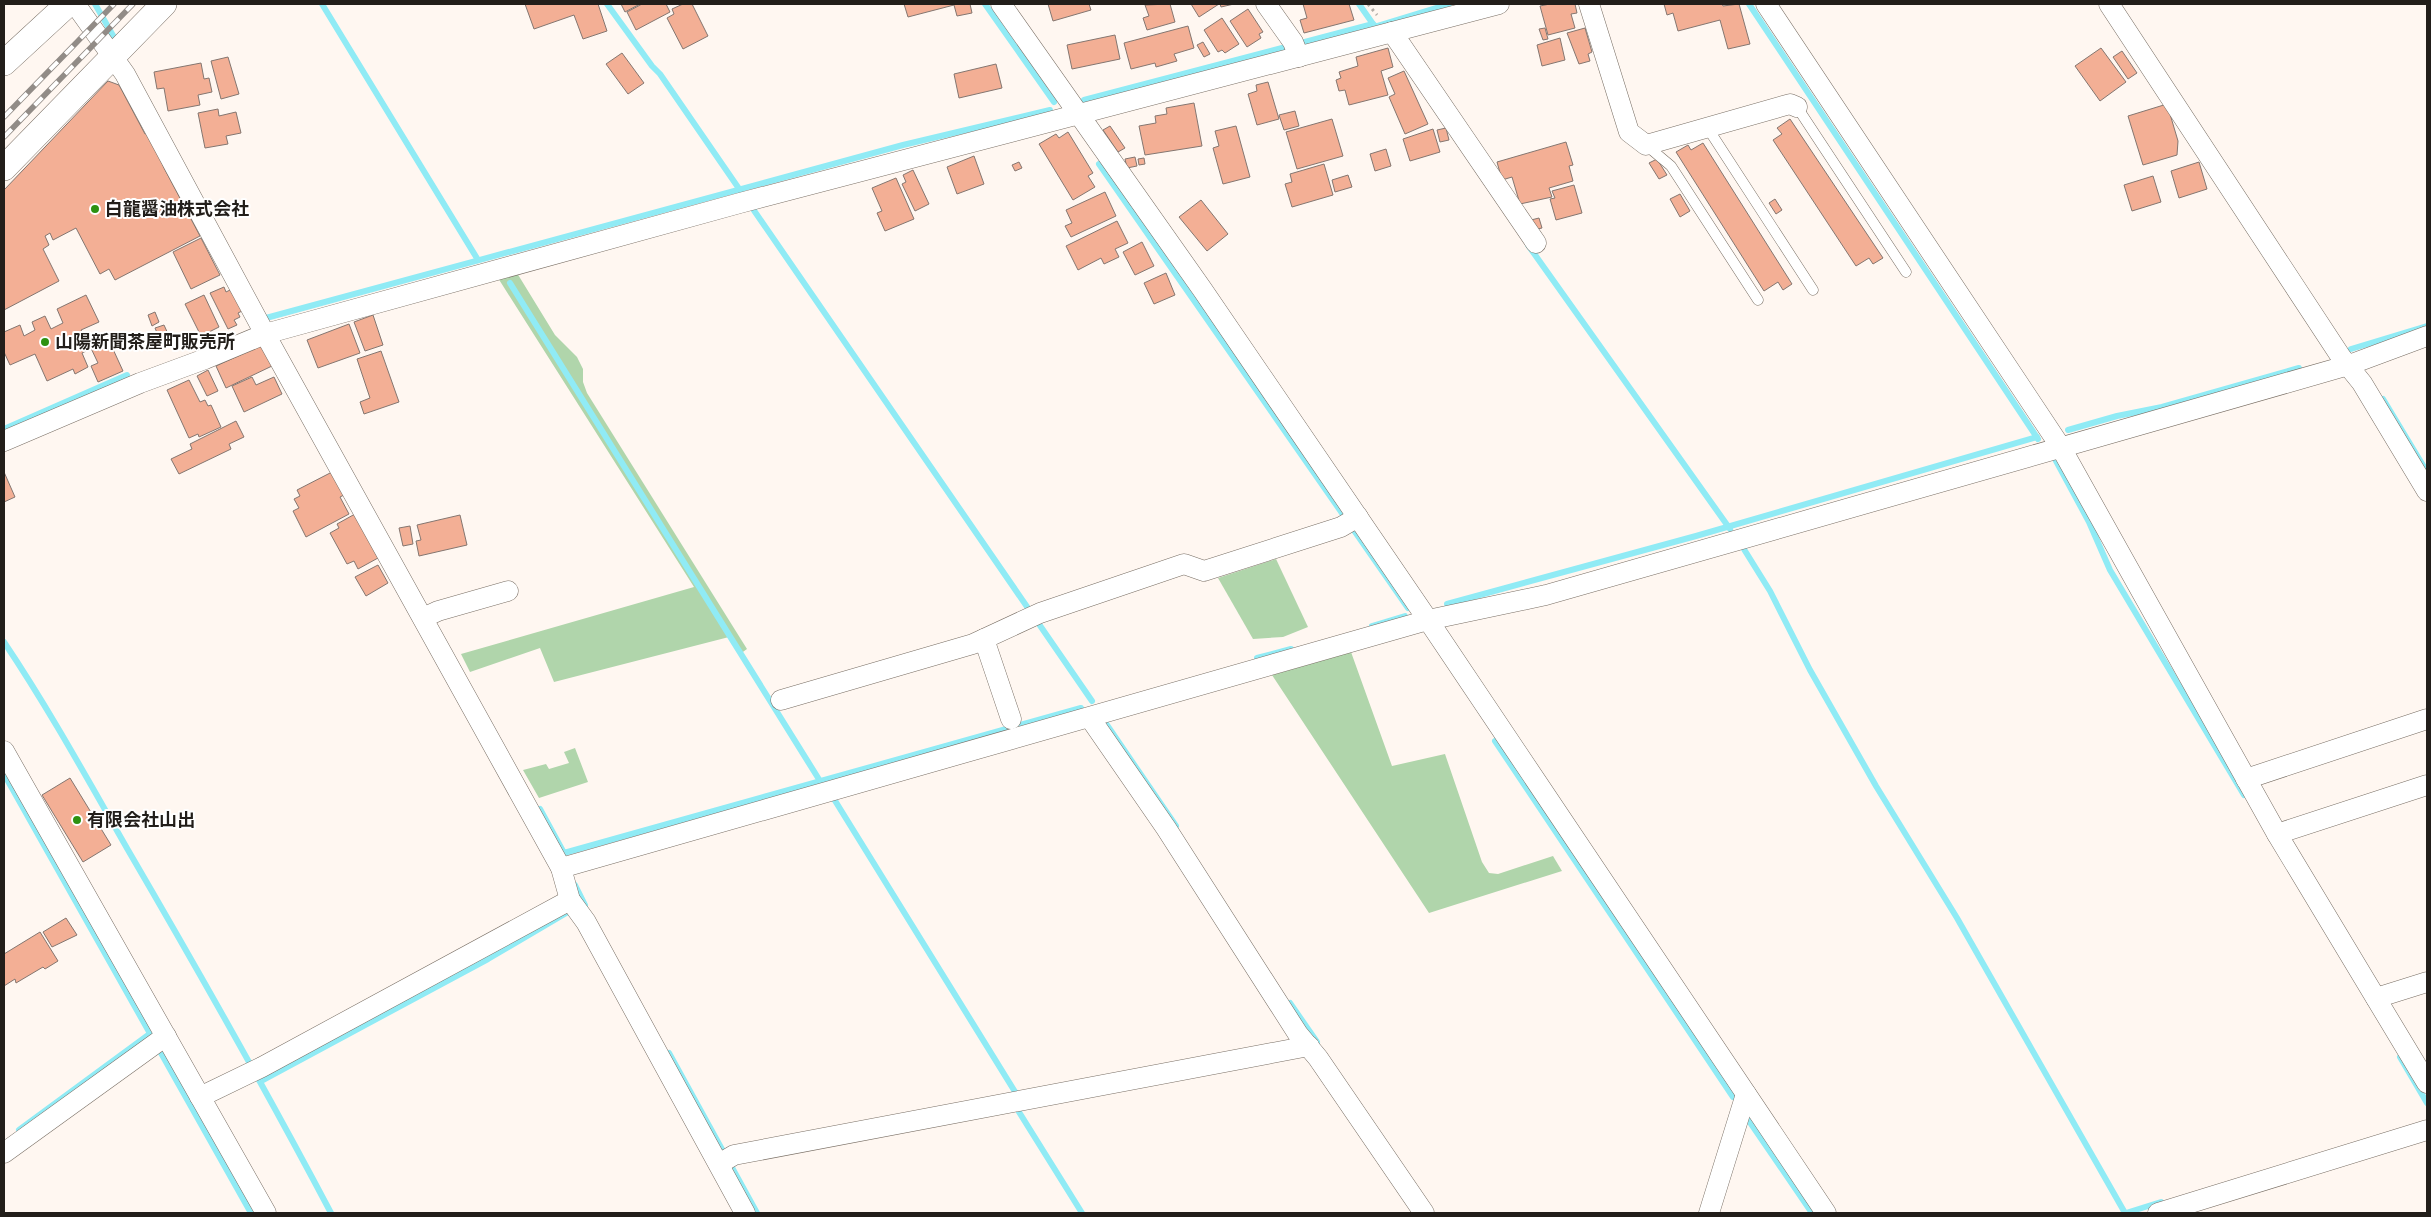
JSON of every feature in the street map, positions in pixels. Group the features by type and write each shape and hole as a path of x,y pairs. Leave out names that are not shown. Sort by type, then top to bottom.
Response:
{"street":[{"path":"4,63 68,4"},
{"path":"75,4 125,74 265,334 429,615 561,868 574,906 726,1160 745,1213"},
{"path":"4,168 108,51 164,4"},
{"path":"1002,4 1202,290 1350,522 1428,620 1826,1213"},
{"path":"1266,4 1296,50"},
{"path":"4,442 140,383 206,359 265,334 744,202 1080,115 1296,50 1499,4"},
{"path":"1589,4 1629,132 1646,145 1790,104 1797,107"},
{"path":"1766,4 2060,446 2277,834 2427,1084"},
{"path":"2109,4 2341,357 2362,383 2427,491"},
{"path":"1385,30 1536,243"},
{"path":"561,868 1428,620 1546,595 2060,446 2348,365 2427,336"},
{"path":"781,700 973,644 1033,616 1184,564 1204,571 1350,522"},
{"path":"429,615 508,591"},
{"path":"984,639 1010,719"},
{"path":"1090,718 1166,828 1309,1046 1424,1213"},
{"path":"2246,779 2427,719"},
{"path":"4,751 160,1040 200,1097 266,1213"},
{"path":"2277,834 2427,785"},
{"path":"200,1097 574,906"},
{"path":"2376,998 2427,982"},
{"path":"4,1153 160,1040"},
{"path":"726,1160 1309,1046"},
{"path":"1709,1213 1746,1094"},
{"path":"2158,1213 2427,1130"}],"lane":[{"path":"1797,107 1906,272"},
{"path":"1707,127 1813,290"},
{"path":"1646,145 1671,166 1758,300"}],"path":[{"path":"1368,4 1385,30"}],"green space":[{"path":"517,273 555,335 577,357 583,369 583,382 587,393 747,649 740,654 729,637 554,682 540,648 470,672 461,654 694,587 498,278"},
{"path":"1276,559 1308,627 1283,637 1253,639 1218,578"},
{"path":"1351,652 1392,766 1445,754 1482,862 1489,873 1498,874 1553,856 1562,871 1429,913 1272,675"},
{"path":"575,748 588,782 539,798 523,770 546,764 549,769 569,763 564,752"}],"building":[{"path":"525,4 598,4 607,31 583,39 574,15 534,29"},
{"path":"621,4 640,4 625,12"},
{"path":"642,4 666,4 670,12 636,30 627,12"},
{"path":"683,4 692,4 708,36 683,49 667,18 674,14 672,9"},
{"path":"904,4 970,4 972,13 957,16 954,5 908,17"},
{"path":"1048,4 1089,4 1091,10 1053,21"},
{"path":"1170,4 1175,22 1147,30 1143,18 1149,16 1145,5"},
{"path":"1191,4 1219,4 1199,17"},
{"path":"1220,4 1234,4 1221,7"},
{"path":"1303,4 1349,4 1354,20 1304,33 1300,20 1307,18"},
{"path":"1575,4 1577,13 1571,14 1575,28 1548,35 1540,6"},
{"path":"1664,4 1722,4 1723,6 1739,4 1750,44 1728,49 1720,20 1678,31 1673,13 1667,15"},
{"path":"1248,9 1263,32 1259,34 1261,38 1247,47 1230,21"},
{"path":"1222,18 1239,44 1225,53 1222,50 1218,52 1204,30"},
{"path":"1188,26 1194,48 1174,54 1177,61 1156,67 1155,63 1131,69 1124,43"},
{"path":"1545,28 1548,39 1543,40 1539,29"},
{"path":"1585,28 1592,52 1588,54 1590,61 1579,64 1567,33"},
{"path":"1115,35 1120,59 1072,69 1067,45"},
{"path":"1560,38 1565,60 1542,66 1537,45"},
{"path":"1203,42 1210,54 1204,57 1197,45"},
{"path":"1388,48 1393,67 1381,71 1388,95 1349,105 1345,90 1339,91 1336,80 1341,78 1339,72 1358,66 1356,57"},
{"path":"2101,48 2126,82 2100,101 2075,66"},
{"path":"2122,51 2137,73 2128,79 2113,57"},
{"path":"622,53 644,83 628,94 606,64"},
{"path":"228,57 239,94 221,99 211,61"},
{"path":"201,63 204,79 209,78 212,92 198,95 200,105 168,111 164,88 157,89 154,72"},
{"path":"996,64 1002,88 959,98 954,74"},
{"path":"1404,71 1428,124 1405,134 1389,97 1395,94 1388,78"},
{"name":"白龍醤油株式会社","path":"108,81 119,85 145,134 149,132 164,168 200,236 115,280 109,269 100,274 76,228 53,240 50,233 45,236 49,245 43,249 59,281 4,310 4,190"},
{"path":"1268,82 1279,119 1257,125 1248,94 1257,91 1256,85"},
{"path":"1194,103 1202,146 1145,155 1139,126 1156,123 1155,116 1167,114 1166,108"},
{"path":"2167,104 2178,141 2177,155 2143,165 2128,116"},
{"path":"218,109 219,116 236,112 241,133 226,136 228,144 205,148 198,113"},
{"path":"1295,111 1299,126 1284,130 1279,115"},
{"path":"1332,119 1343,156 1297,169 1286,132"},
{"path":"1790,119 1883,258 1873,264 1869,258 1856,266 1773,140 1782,134 1777,128"},
{"path":"1110,126 1125,148 1118,152 1103,130"},
{"path":"1236,126 1250,177 1223,184 1213,148 1219,146 1215,131"},
{"path":"1446,128 1449,140 1440,142 1437,130"},
{"path":"1433,129 1440,152 1410,161 1403,139"},
{"path":"1068,132 1093,173 1088,176 1095,187 1073,200 1039,144 1056,134 1059,138"},
{"path":"1566,142 1573,165 1569,166 1573,181 1549,188 1552,197 1520,204 1512,177 1502,180 1497,162"},
{"path":"1703,143 1792,284 1783,290 1778,282 1764,291 1676,152 1688,145 1691,150"},
{"path":"1386,149 1391,166 1375,171 1370,154"},
{"path":"974,156 984,184 957,194 947,167"},
{"path":"1135,157 1137,166 1127,168 1125,159"},
{"path":"1144,158 1145,164 1139,165 1138,159"},
{"path":"1657,159 1667,175 1659,179 1649,163"},
{"path":"1019,162 1022,168 1015,171 1012,165"},
{"path":"2199,162 2207,189 2179,198 2171,171"},
{"path":"1324,164 1333,195 1292,207 1285,184 1292,182 1290,174"},
{"path":"913,170 929,204 915,211 902,184 906,182 903,175"},
{"path":"1348,175 1352,187 1335,192 1332,180"},
{"path":"2153,176 2161,202 2132,211 2124,185"},
{"path":"896,178 914,219 885,231 877,213 882,211 872,188"},
{"path":"1574,185 1582,213 1556,220 1550,199 1555,198 1552,191"},
{"path":"1105,192 1116,216 1071,237 1065,226 1072,223 1066,210"},
{"path":"1680,194 1690,211 1680,217 1670,199"},
{"path":"1775,199 1782,210 1776,214 1769,203"},
{"path":"1201,200 1228,234 1207,251 1179,217"},
{"path":"1539,218 1542,228 1533,230 1531,220"},
{"path":"1117,221 1128,243 1115,249 1119,257 1104,264 1101,258 1078,270 1066,246"},
{"path":"201,238 220,275 191,289 173,252"},
{"path":"1142,242 1154,266 1135,275 1123,252"},
{"path":"1166,273 1175,295 1154,304 1144,283"},
{"path":"224,287 226,292 232,289 242,311 238,313 240,317 234,320 237,325 228,329 210,293"},
{"name":"山陽新聞茶屋町販売所","path":"86,295 99,322 81,330 90,349 82,353 88,367 75,374 73,369 47,381 35,354 10,365 4,352 4,332 20,325 24,336 35,330 32,322 45,316 51,329 63,323 57,309"},
{"path":"204,295 219,327 201,336 185,304"},
{"path":"155,312 159,322 152,326 148,315"},
{"path":"373,315 383,345 365,351 354,322"},
{"path":"349,324 360,353 318,368 307,340"},
{"path":"164,325 169,336 160,340 155,328"},
{"path":"107,336 123,371 98,382 91,366 98,363 89,344"},
{"path":"262,345 272,366 226,388 216,366"},
{"path":"381,351 399,402 364,414 360,402 370,398 357,359"},
{"path":"208,370 218,391 207,396 197,376"},
{"path":"252,377 256,385 274,377 282,394 244,412 232,386"},
{"path":"189,380 200,402 205,400 208,406 211,405 221,427 199,437 198,434 189,438 167,390"},
{"path":"236,421 244,437 229,444 231,449 179,474 171,459 192,449 190,444"},
{"path":"4,472 15,497 4,502"},
{"path":"332,472 344,495 340,497 349,514 306,537 293,511 299,508 294,499 300,496 297,490"},
{"path":"355,514 378,558 358,569 354,561 347,564 330,533 339,528 337,524"},
{"path":"460,515 467,545 419,556 416,541 421,540 417,525"},
{"path":"410,526 413,544 403,546 399,528"},
{"path":"378,565 388,583 366,596 355,577"},
{"name":"有限会社山出","path":"70,778 111,845 83,862 42,795"},
{"path":"66,918 77,935 52,947 43,932"},
{"path":"40,932 58,961 45,969 43,967 16,983 15,979 4,986 4,954"}],"waterway":[{"path":"95,4 115,39"},
{"path":"322,4 478,260"},
{"path":"607,4 652,66 660,74 1092,701"},
{"path":"985,4 1054,102"},
{"path":"1359,4 1373,24 1382,31"},
{"path":"1377,26 1449,4"},
{"path":"1749,4 2038,439"},
{"path":"1084,100 1373,24"},
{"path":"266,318 903,145 1050,110"},
{"path":"1099,164 1408,608"},
{"path":"1528,245 1730,529"},
{"path":"510,283 820,781"},
{"path":"2351,349 2427,326"},
{"path":"2068,430 2117,416 2162,407 2299,368"},
{"path":"4,429 127,375"},
{"path":"2383,399 2427,472"},
{"path":"1447,604 1696,536 2037,437"},
{"path":"2055,459 2089,522 2110,570 2244,795"},
{"path":"1742,546 1770,591 1810,670 1876,786 1957,918 2125,1213"},
{"path":"1372,626 1405,616"},
{"path":"4,642 68,745 180,940 257,1076 331,1213"},
{"path":"1257,658 1291,649"},
{"path":"540,809 564,853 1081,708"},
{"path":"1107,725 1176,826"},
{"path":"1495,741 1733,1097"},
{"path":"4,774 251,1213"},
{"path":"834,799 1017,1095"},
{"path":"575,885 585,905"},
{"path":"261,1081 488,959 568,912"},
{"path":"1290,1003 1317,1042"},
{"path":"19,1130 151,1033"},
{"path":"669,1053 757,1213"},
{"path":"2400,1057 2427,1103"},
{"path":"1019,1112 1082,1213"},
{"path":"1747,1118 1812,1213"},
{"path":"2126,1213 2161,1202"}],"railway":[{"path":"4,117 114,4"},
{"path":"4,137 133,4"}],"place":[{"name":"白龍醤油株式会社","path":"95,209"},
{"name":"山陽新聞茶屋町販売所","path":"45,342"},
{"name":"有限会社山出","path":"77,820"}]}
